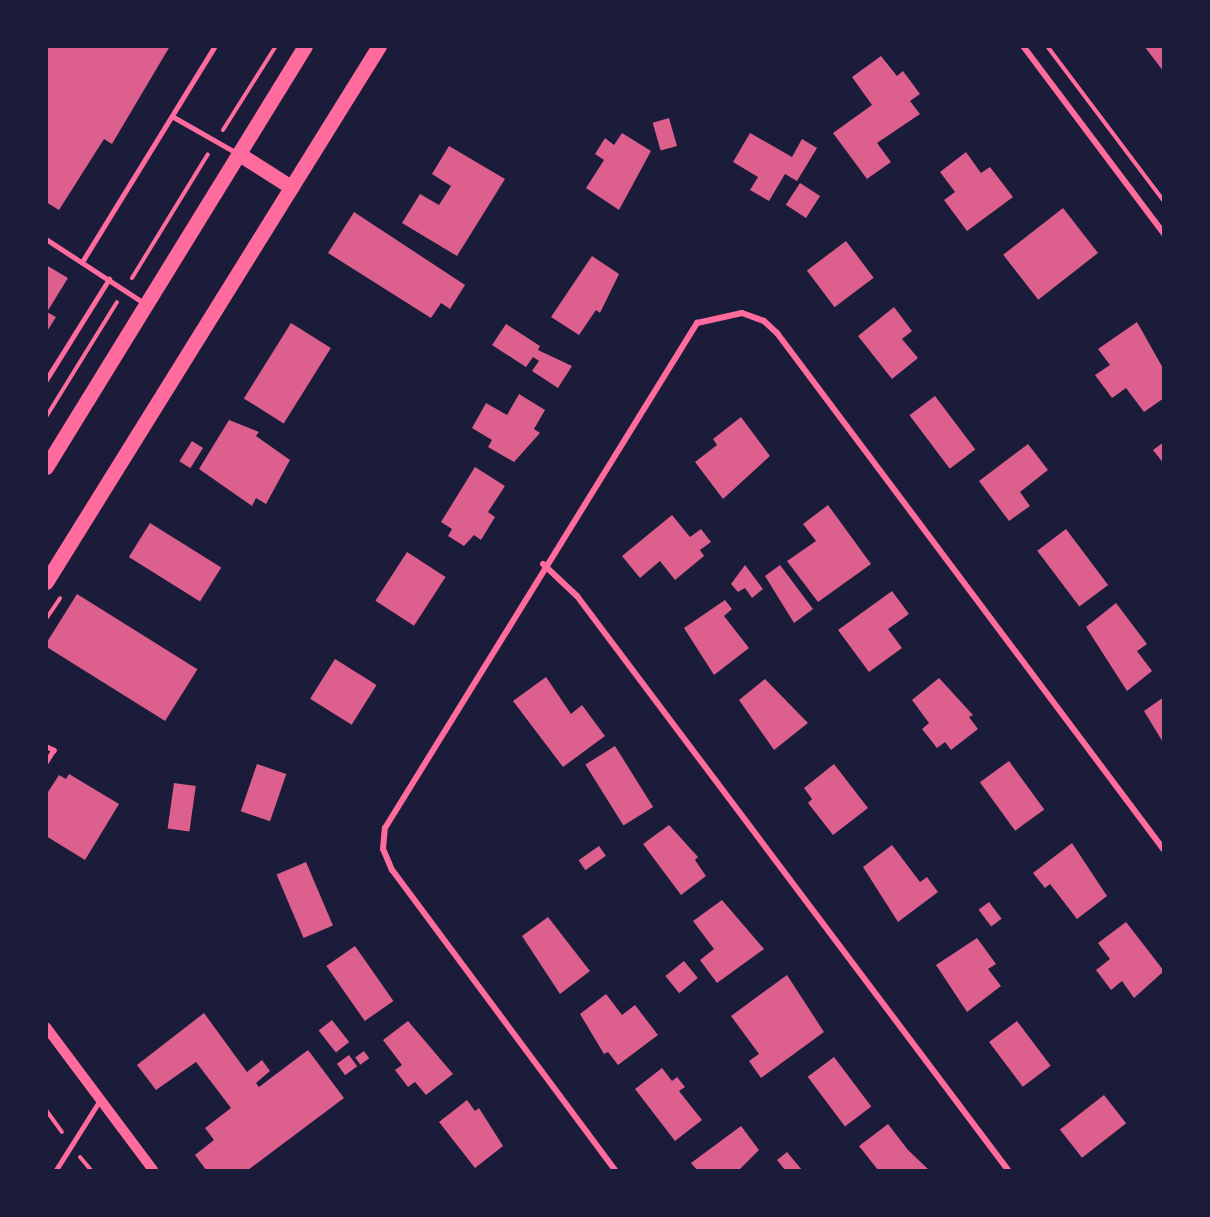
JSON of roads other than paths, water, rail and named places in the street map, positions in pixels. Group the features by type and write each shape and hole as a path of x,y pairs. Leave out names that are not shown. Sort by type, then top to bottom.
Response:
{"main road":[{"path":"46,467 305,46"},
{"path":"46,582 379,46"},
{"path":"239,154 291,187"}],"street":[{"path":"1023,46 1164,234"},
{"path":"615,1170 443,942 383,849 385,828 423,758 689,331 724,314 764,321 1164,850"},
{"path":"543,564 577,596 1008,1170"},
{"path":"46,1027 153,1170"}],"lane":[{"path":"82,262 215,46"},
{"path":"172,116 239,154"},
{"path":"46,239 147,304"},
{"path":"46,380 109,279"},
{"path":"46,746 54,750 46,763"},
{"path":"56,1170 100,1100"}]}
